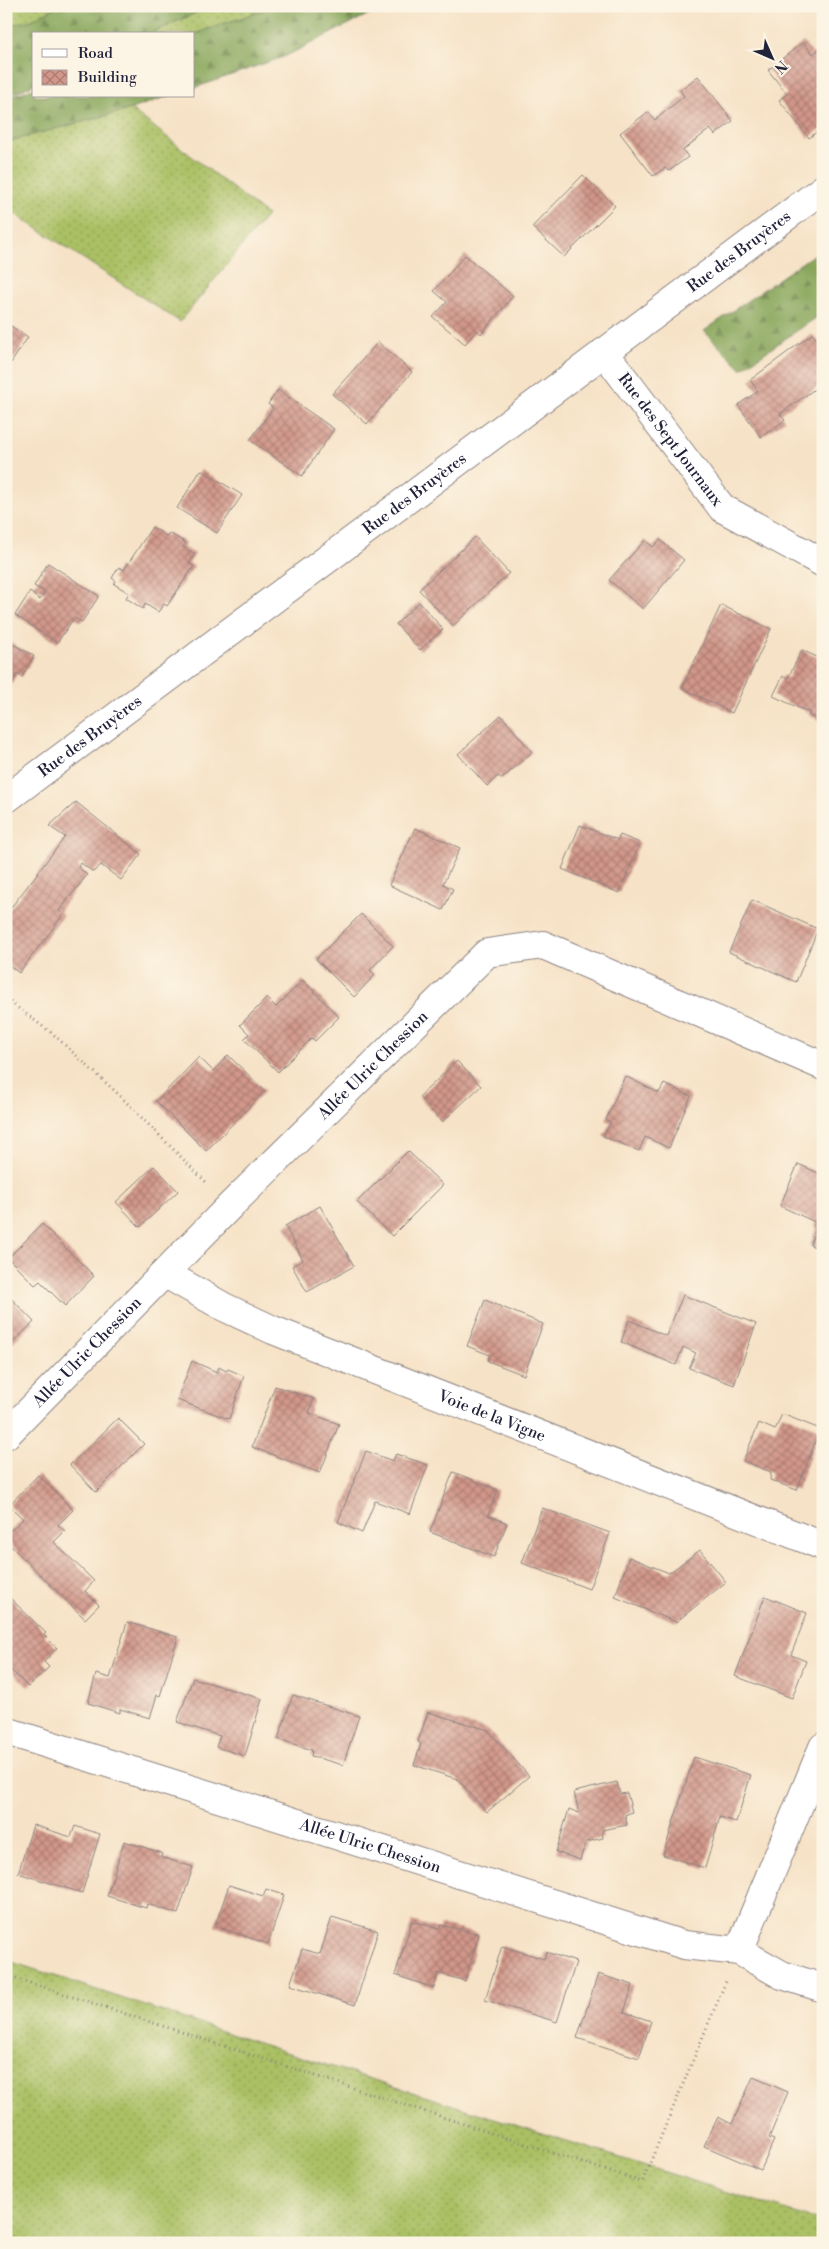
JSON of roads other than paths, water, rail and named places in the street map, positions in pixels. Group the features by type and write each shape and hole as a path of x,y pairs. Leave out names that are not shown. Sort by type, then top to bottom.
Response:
{"street":[{"name":"Rue des Bruyères","path":"6,799 823,189"},
{"name":"Rue des Sept Journaux","path":"604,352 722,508 823,563"},
{"name":"Allée Ulric Chession","path":"6,1435 166,1274 230,1206 487,953 543,945 823,1066"},
{"name":"Voie de la Vigne","path":"166,1274 224,1307 273,1330 823,1546"},
{"name":"Allée Ulric Chession","path":"6,1731 684,1945 739,1951"},
{"path":"823,1747 739,1951 782,1975 823,1988"}]}
